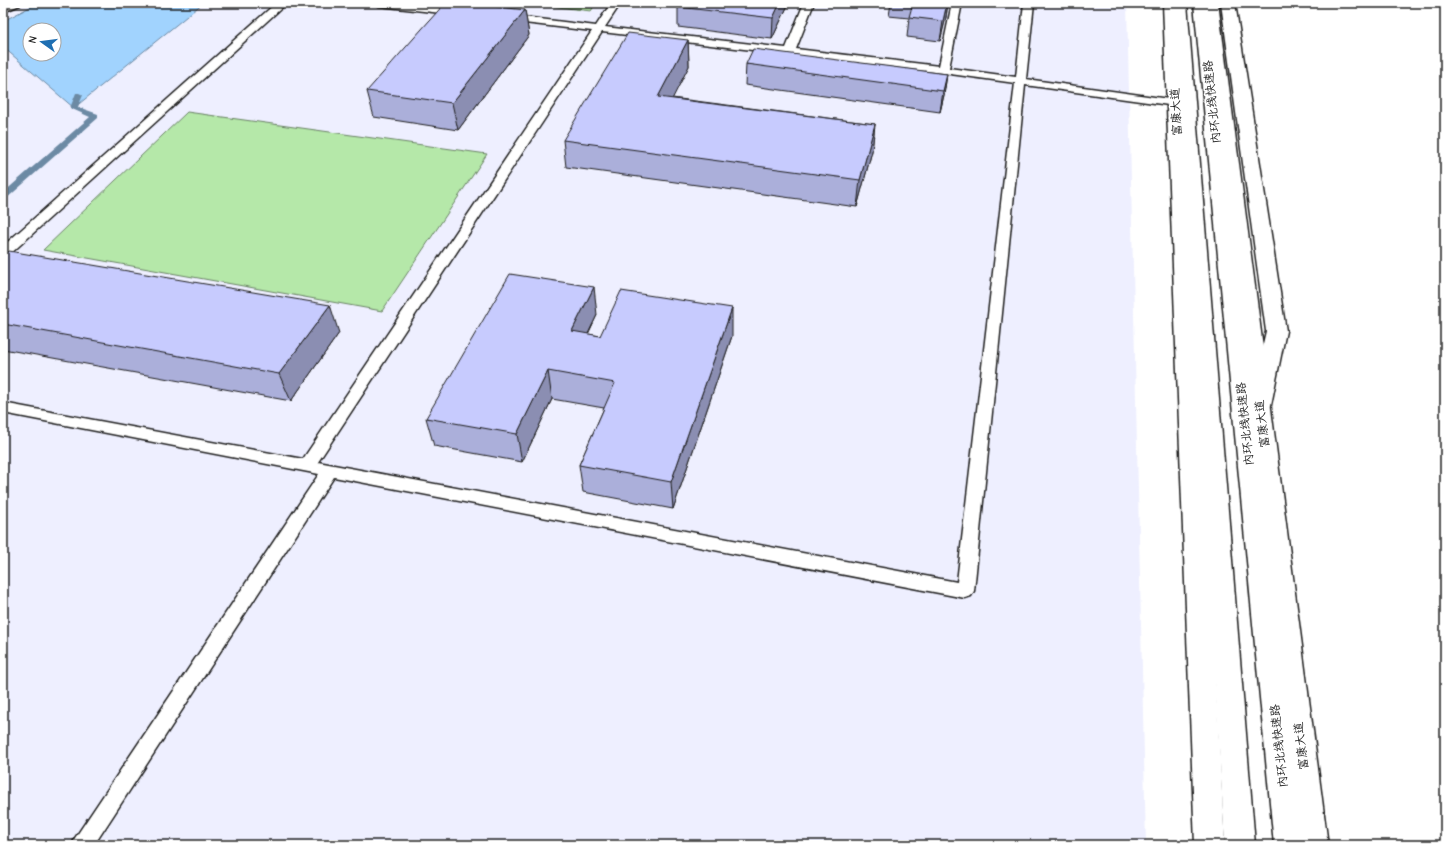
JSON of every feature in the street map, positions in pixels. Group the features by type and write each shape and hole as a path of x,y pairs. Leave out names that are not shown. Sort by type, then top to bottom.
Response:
{"main road":[{"name":"富康大道","path":"1170,3 1176,103 1210,845"},
{"name":"内环北线快速路","path":"1180,3 1240,845"},
{"name":"内环北线快速路","path":"1202,3 1289,845"},
{"name":"富康大道","path":"1211,3 1313,845"},
{"path":"1228,3 1276,331 1260,405"}],"lane":[{"path":"3,10 17,3"},
{"path":"3,253 282,3"},
{"path":"378,3 473,14"},
{"path":"307,466 616,3"},
{"path":"790,52 810,3"},
{"path":"943,70 957,3"},
{"path":"3,408 965,591 1029,3"},
{"path":"497,16 943,70 1176,103"},
{"path":"82,845 330,470"}],"shaded area":[{"path":"3,3 1127,3 1146,845 3,845"}],"green space":[{"path":"525,3 596,3 591,11"},
{"path":"187,112 487,154 382,311 43,250"}],"water":[{"path":"38,3 203,3 74,108 3,47 3,21"}],"building":[{"path":"445,3 465,3 525,10 452,103 367,91"},
{"path":"680,3 780,3 773,18 678,7"},
{"path":"913,3 947,3 943,21 909,17"},
{"path":"628,33 688,40 658,97 875,124 860,180 563,140"},
{"path":"753,49 947,74 943,91 746,64"},
{"path":"9,251 330,305 279,374 3,324 3,257"},
{"path":"510,274 594,287 572,331 600,336 621,291 732,308 671,482 579,465 615,383 548,371 517,434 426,418"}],"waterway":[{"path":"3,197 95,116 74,108 79,95"}]}
